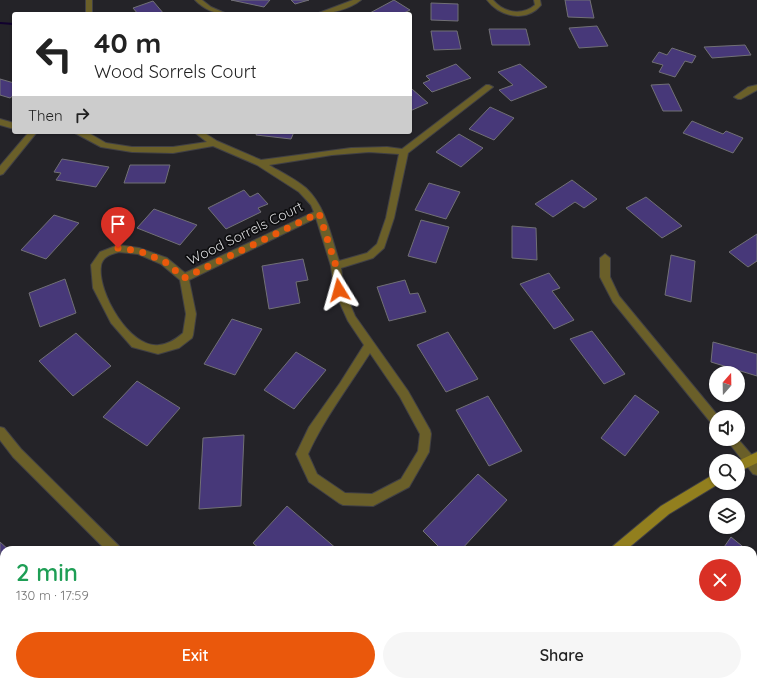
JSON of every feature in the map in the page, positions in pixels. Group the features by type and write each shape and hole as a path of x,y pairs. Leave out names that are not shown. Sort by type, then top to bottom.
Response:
{"street":[{"path":"89,0 89,12"},
{"path":"198,0 209,8 219,12"},
{"path":"325,12 358,0"},
{"path":"490,0 496,8 507,13 520,14 530,12 538,5 538,0"},
{"path":"336,266 370,256 381,246 390,218 404,152 489,87"},
{"path":"738,97 757,87"},
{"path":"0,122 12,125"},
{"path":"0,172 31,134"},
{"path":"86,134 98,143 126,150 153,151 189,149 214,143"},
{"path":"201,134 214,143 260,163 302,190 314,203 319,213 336,266 339,290 351,318 404,394 426,434 423,452 405,483 374,500 343,499 313,478 302,454 313,431 344,386 369,345"},
{"path":"260,163 365,149 404,152"},
{"name":"Wood Sorrels Court","path":"184,278 319,213"},
{"name":"Wood Sorrels Court","path":"118,248 139,251 164,261 184,278 191,314 188,334 175,345 158,350 136,344 114,320 98,288 96,265 103,254 118,248"},
{"path":"605,258 605,277 616,299 709,412"},
{"path":"0,432 17,453 111,546"},
{"path":"739,446 753,459 757,470"},
{"path":"622,546 665,510 709,483"}],"building":[{"path":"231,0 270,0 264,7"},
{"path":"291,0 309,0 295,4"},
{"path":"394,0 410,10 406,12 372,12"},
{"path":"565,0 590,0 594,18 568,17"},
{"path":"153,1 162,12 136,12 133,8"},
{"path":"431,3 458,4 458,21 431,20"},
{"path":"597,26 608,46 579,48 569,28"},
{"path":"489,29 526,29 530,45 492,45"},
{"path":"431,31 457,31 461,49 434,50"},
{"path":"745,45 751,55 712,58 704,47"},
{"path":"672,48 696,56 692,63 685,61 675,77 659,72 663,65 652,62 659,52 667,55"},
{"path":"456,64 471,78 432,92 423,83 430,80 426,76"},
{"path":"520,64 547,87 511,101 499,90 513,85 498,72"},
{"path":"0,79 12,82 12,96 10,98 0,95"},
{"path":"669,84 682,111 663,111 651,85"},
{"path":"412,89 428,103 412,110"},
{"path":"490,107 514,118 494,140 469,129"},
{"path":"692,121 723,134 726,131 743,138 733,153 683,133"},
{"path":"256,134 293,134 291,139"},
{"path":"459,134 483,148 461,167 436,152"},
{"path":"62,159 109,167 96,187 56,180 61,173 54,172"},
{"path":"130,165 170,165 165,183 124,183"},
{"path":"572,180 597,199 584,208 575,202 553,217 535,204"},
{"path":"429,183 460,192 446,219 415,210"},
{"path":"244,190 250,197 258,193 268,204 258,208 261,212 226,229 208,208"},
{"path":"646,197 682,226 662,238 626,208"},
{"path":"154,209 197,225 180,245 137,228"},
{"path":"54,215 79,223 46,259 21,250"},
{"path":"421,220 449,227 436,263 408,256"},
{"path":"512,226 536,228 537,260 512,258"},
{"path":"757,234 757,261 748,267 729,252"},
{"path":"671,255 695,261 691,302 665,295"},
{"path":"303,259 308,280 296,282 300,303 269,309 262,266"},
{"path":"549,273 560,288 552,291 574,320 554,329 520,284"},
{"path":"65,279 76,313 40,327 29,293"},
{"path":"405,280 410,294 418,293 426,312 389,321 377,287"},
{"path":"232,319 262,329 235,375 204,364"},
{"path":"592,331 625,374 604,384 570,339"},
{"path":"448,332 478,379 446,392 417,345"},
{"path":"76,333 111,366 73,396 39,361"},
{"path":"713,342 757,354 757,376 745,372 745,366 724,366 711,362"},
{"path":"296,352 326,370 294,409 264,390"},
{"path":"137,381 180,408 147,446 103,417"},
{"path":"635,395 659,412 625,456 601,438"},
{"path":"488,396 522,451 489,466 456,410"},
{"path":"244,435 241,506 199,509 203,438"},
{"path":"478,474 507,500 465,546 438,546 423,531"},
{"path":"287,506 333,546 256,546 253,543"},
{"path":"731,537 742,546 725,546"}],"waterway":[{"path":"0,23 12,24"}],"route":[{"path":"118,248 139,251 164,261 184,278 319,213 336,266 339,290"}]}
